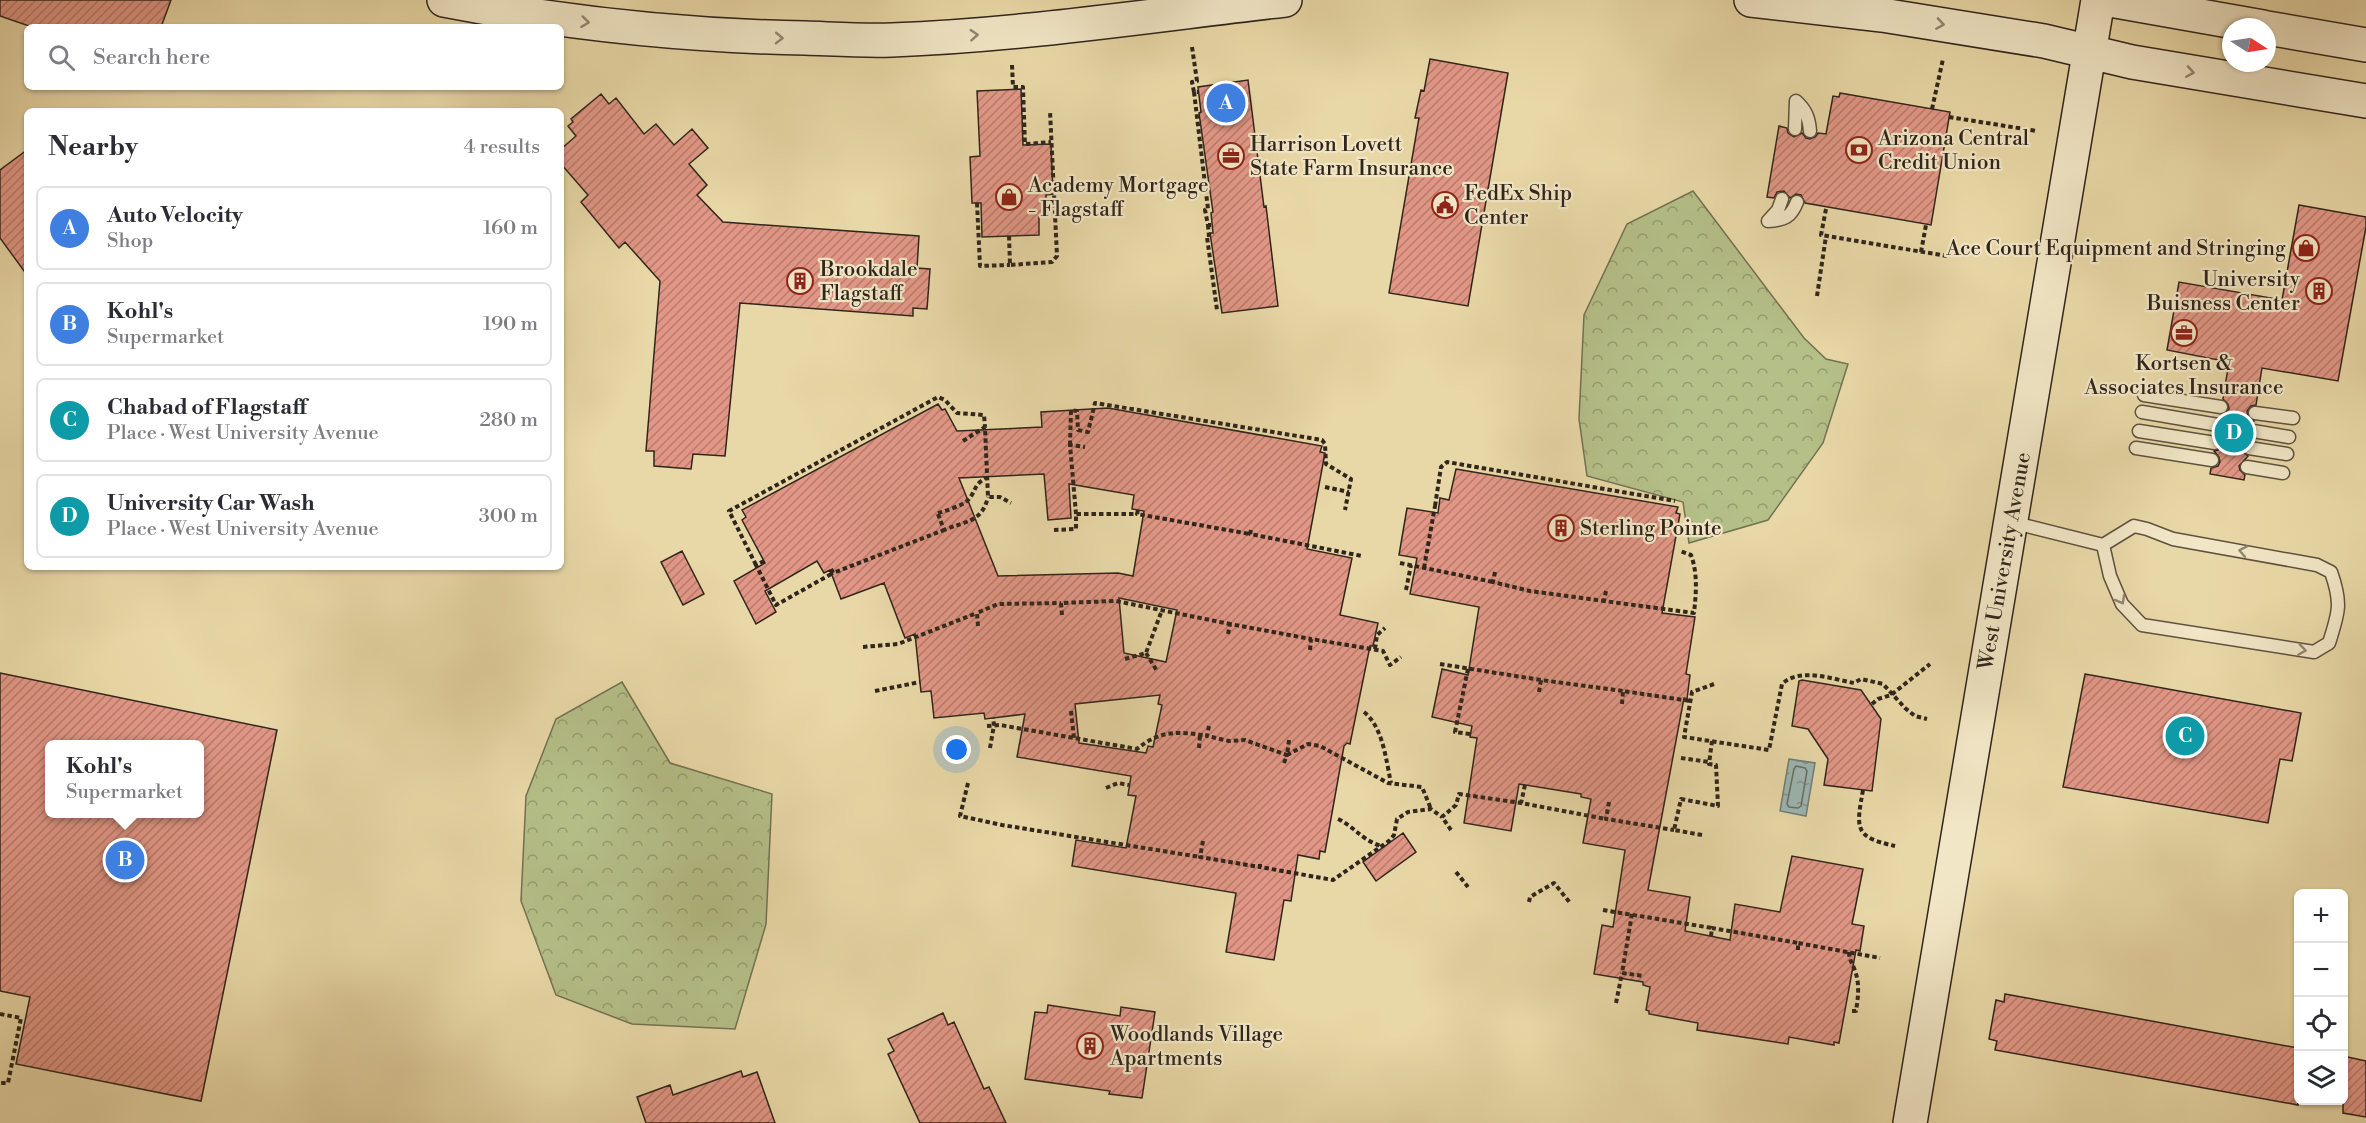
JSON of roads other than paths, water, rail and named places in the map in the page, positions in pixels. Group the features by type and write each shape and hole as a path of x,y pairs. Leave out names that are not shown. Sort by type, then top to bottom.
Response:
{"street":[{"path":"444,0 568,20 686,33 890,40 1082,25 1285,0"},
{"path":"1751,0 1882,15 2044,41 2132,62 2366,100"},
{"name":"West University Avenue","path":"1910,1123 2098,0"},
{"path":"2109,0 2222,20"},
{"path":"2276,29 2366,45"}],"lane":[{"path":"1795,129 1796,101 1803,107 1809,119 1810,131"},
{"path":"1782,199 1778,210 1768,221 1783,220 1792,214 1797,202"},
{"path":"2144,395 2221,407"},
{"path":"2142,412 2218,425"},
{"path":"2255,412 2293,418"},
{"path":"2253,430 2289,437"},
{"path":"2139,431 2215,443"},
{"path":"2136,448 2212,460"},
{"path":"2249,448 2287,454"},
{"path":"2247,466 2283,472"},
{"path":"2011,522 2103,545 2134,526 2173,539 2318,565 2331,572 2339,594 2338,615 2329,643 2314,652 2142,625 2122,604 2110,576 2103,545"}],"water":[{"path":"1789,759 1815,763 1806,816 1780,811"}],"place":[{"name":"Auto Velocity","path":"1226,103"},
{"name":"Arizona Central Credit Union","path":"1859,150"},
{"name":"Harrison Lovett State Farm Insurance","path":"1231,156"},
{"name":"Academy Mortgage - Flagstaff","path":"1009,197"},
{"name":"FedEx Ship Center","path":"1445,205"},
{"name":"Ace Court Equipment and Stringing","path":"2306,248"},
{"name":"Brookdale Flagstaff","path":"800,281"},
{"name":"University Buisness Center","path":"2319,291"},
{"name":"Kortsen & Associates Insurance","path":"2184,333"},
{"name":"University Car Wash","path":"2234,433"},
{"name":"Sterling Pointe","path":"1561,528"},
{"name":"Chabad of Flagstaff","path":"2185,736"},
{"name":"Kohl's","path":"125,860"},
{"name":"Woodlands Village Apartments","path":"1090,1046"}]}
